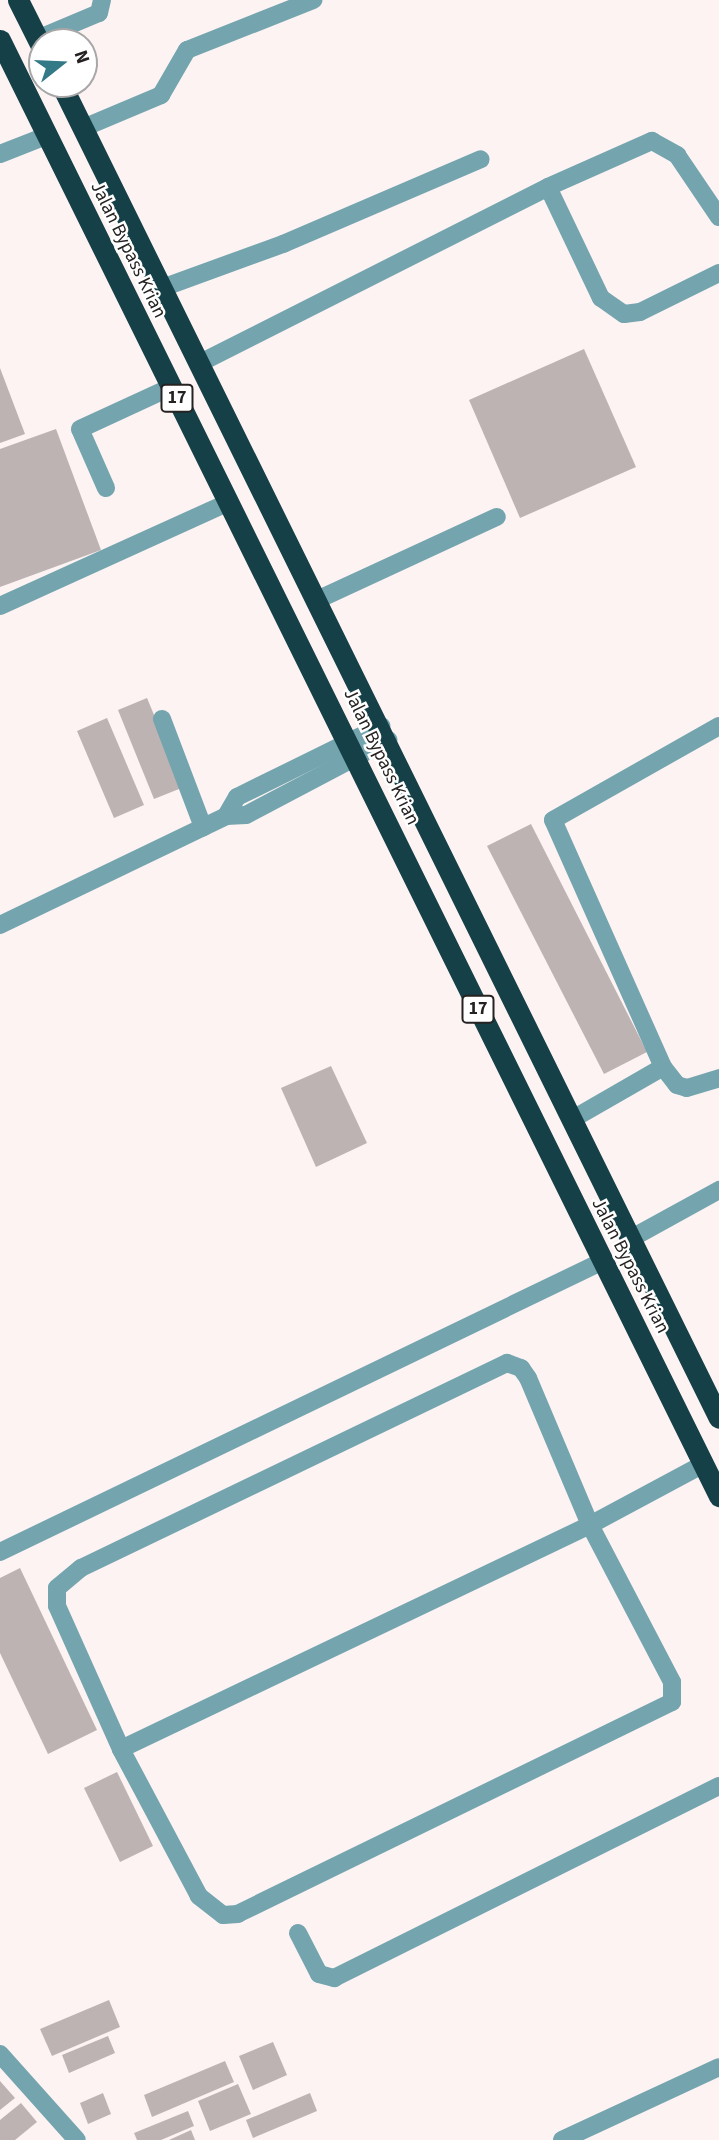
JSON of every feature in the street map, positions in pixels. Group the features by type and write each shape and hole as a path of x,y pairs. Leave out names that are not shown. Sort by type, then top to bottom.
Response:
{"highway":[{"path":"18,0 32,28"},
{"name":"Jalan Bypass Krian","path":"0,40 601,1262 719,1496"},
{"name":"Jalan Bypass Krian","path":"68,98 384,733 571,1120 718,1410"}],"street":[{"path":"70,28 99,13 102,0"},
{"path":"83,128 161,95 187,50 313,0"},
{"path":"0,154 46,136"},
{"path":"200,363 548,187 652,141 663,143 719,218"},
{"path":"162,288 283,244 481,159"},
{"path":"548,187 601,298 624,314 640,312 719,273"},
{"path":"106,488 80,429 171,387"},
{"path":"0,606 229,502"},
{"path":"317,600 497,517"},
{"path":"163,719 203,827"},
{"path":"719,726 553,820 663,1067 677,1086 687,1088 719,1078"},
{"path":"0,925 226,816 246,816 351,750 384,733"},
{"path":"571,1120 663,1067"},
{"path":"630,1239 719,1190"},
{"path":"0,1552 601,1262"},
{"path":"507,1363 521,1368 590,1525 672,1682 672,1702 238,1914 223,1915 199,1896 121,1749 57,1606 55,1593 64,1580 507,1363"},
{"path":"121,1749 590,1525 704,1464"},
{"path":"298,1933 319,1974 334,1978 719,1786"},
{"path":"0,2053 77,2140"},
{"path":"562,2140 594,2133 719,2067"}],"building":[{"path":"584,349 636,467 520,518 469,400"},
{"path":"0,368 25,434 0,443"},
{"path":"56,429 101,550 0,587 0,449"},
{"path":"147,698 184,787 154,799 118,710"},
{"path":"107,718 144,805 114,818 77,731"},
{"path":"531,824 647,1052 604,1074 487,846"},
{"path":"331,1066 367,1143 316,1167 281,1088"},
{"path":"20,1568 97,1730 48,1754 0,1653 0,1578"},
{"path":"117,1772 153,1846 120,1862 84,1788"},
{"path":"109,2000 120,2027 52,2056 40,2029"},
{"path":"108,2036 115,2053 69,2073 62,2055"},
{"path":"273,2042 287,2075 253,2090 239,2056"},
{"path":"225,2061 234,2082 152,2117 144,2095"},
{"path":"0,2081 15,2098 0,2110"},
{"path":"238,2084 251,2114 210,2131 198,2101"},
{"path":"103,2093 111,2114 88,2124 80,2103"},
{"path":"310,2093 317,2111 253,2138 246,2120"},
{"path":"21,2103 37,2122 15,2140 0,2140 0,2120"},
{"path":"188,2111 194,2126 161,2140 137,2140 134,2133"},
{"path":"191,2130 195,2140 169,2140"}]}
